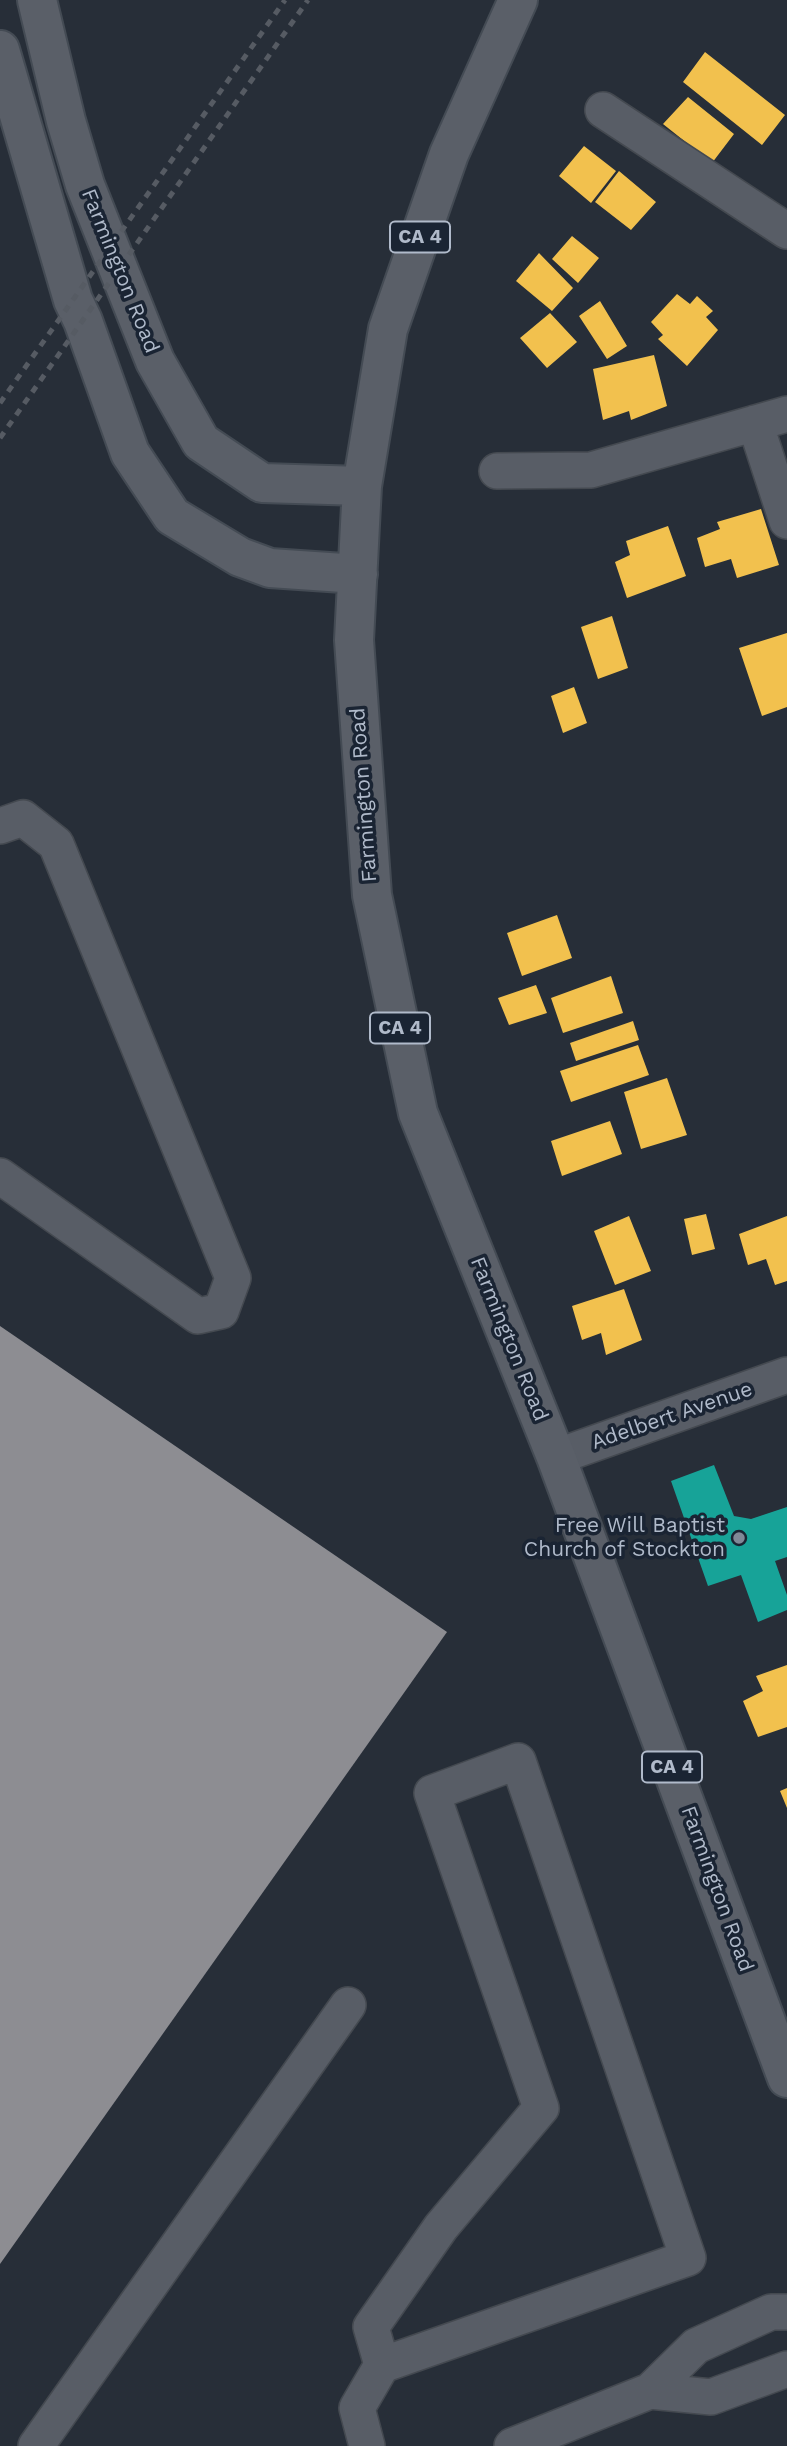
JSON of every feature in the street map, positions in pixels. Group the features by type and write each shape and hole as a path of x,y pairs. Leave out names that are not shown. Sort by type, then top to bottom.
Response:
{"main road":[{"name":"Farmington Road","path":"37,0 66,121 85,185 155,361 201,442 262,483 362,486 354,640 372,895 418,1113 556,1457 787,2078"},
{"name":"CA 4","path":"362,486 388,328 449,154 518,0"},
{"path":"0,50 73,300 130,453 172,516 240,557 270,568 358,574"}],"street":[{"path":"603,110 787,231"},
{"path":"497,471 591,470 771,418 787,521"},
{"path":"0,826 23,818 56,844 233,1278 221,1311 198,1316 0,1176"},
{"name":"Adelbert Avenue","path":"556,1457 787,1375"},
{"path":"367,2446 358,2408 382,2365 688,2258 518,1761 432,1793 541,2108 441,2227 371,2327 382,2365"},
{"path":"36,2446 348,2004"},
{"path":"512,2446 650,2391 696,2346 771,2312 787,2312"},
{"path":"650,2391 711,2397 787,2369"}],"building: Homes":[{"path":"705,52 785,115 762,145 683,82"},
{"path":"688,97 734,134 712,163 663,124"},
{"path":"584,146 616,171 591,203 559,176"},
{"path":"619,171 656,202 631,230 595,202"},
{"path":"572,236 599,258 578,283 552,259"},
{"path":"539,253 573,288 552,311 516,281"},
{"path":"677,294 690,304 697,296 713,311 706,317 718,330 687,366 658,339 663,335 651,322"},
{"path":"600,301 627,346 607,359 579,316"},
{"path":"550,313 577,342 547,368 520,338"},
{"path":"654,355 667,406 631,420 629,411 603,420 593,369"},
{"path":"761,509 779,565 737,578 731,559 705,567 697,538 720,529 717,522"},
{"path":"668,526 686,576 627,598 615,562 630,555 626,541"},
{"path":"612,616 628,668 598,679 581,627"},
{"path":"787,633 787,707 762,716 739,648"},
{"path":"574,687 587,723 563,733 551,696"},
{"path":"557,915 572,958 522,976 507,933"},
{"path":"611,976 623,1013 563,1033 551,998"},
{"path":"536,985 547,1013 509,1025 498,998"},
{"path":"633,1021 639,1040 576,1061 570,1043"},
{"path":"638,1045 649,1075 571,1102 560,1071"},
{"path":"667,1078 687,1135 641,1149 624,1092"},
{"path":"610,1121 622,1154 562,1176 551,1141"},
{"path":"706,1214 715,1249 692,1255 684,1219"},
{"path":"629,1216 651,1271 615,1285 594,1231"},
{"path":"787,1216 787,1281 775,1285 766,1259 748,1265 739,1234"},
{"path":"624,1289 642,1340 606,1355 601,1333 582,1340 572,1306"},
{"path":"787,1665 787,1727 758,1737 743,1701 763,1691 756,1676"},
{"path":"787,1788 787,1808 780,1791"}],"building: Public":[{"name":"Free Will Baptist Church of Stockton","path":"714,1465 734,1516 751,1519 787,1507 787,1557 775,1561 787,1595 787,1610 758,1622 741,1575 708,1586 671,1481"}],"building: Industry":[{"path":"0,1326 447,1632 0,2264"}],"railway":[{"path":"0,403 285,0"},
{"path":"0,438 308,0"}],"place":[{"name":"Free Will Baptist Church of Stockton","path":"739,1538"}]}
